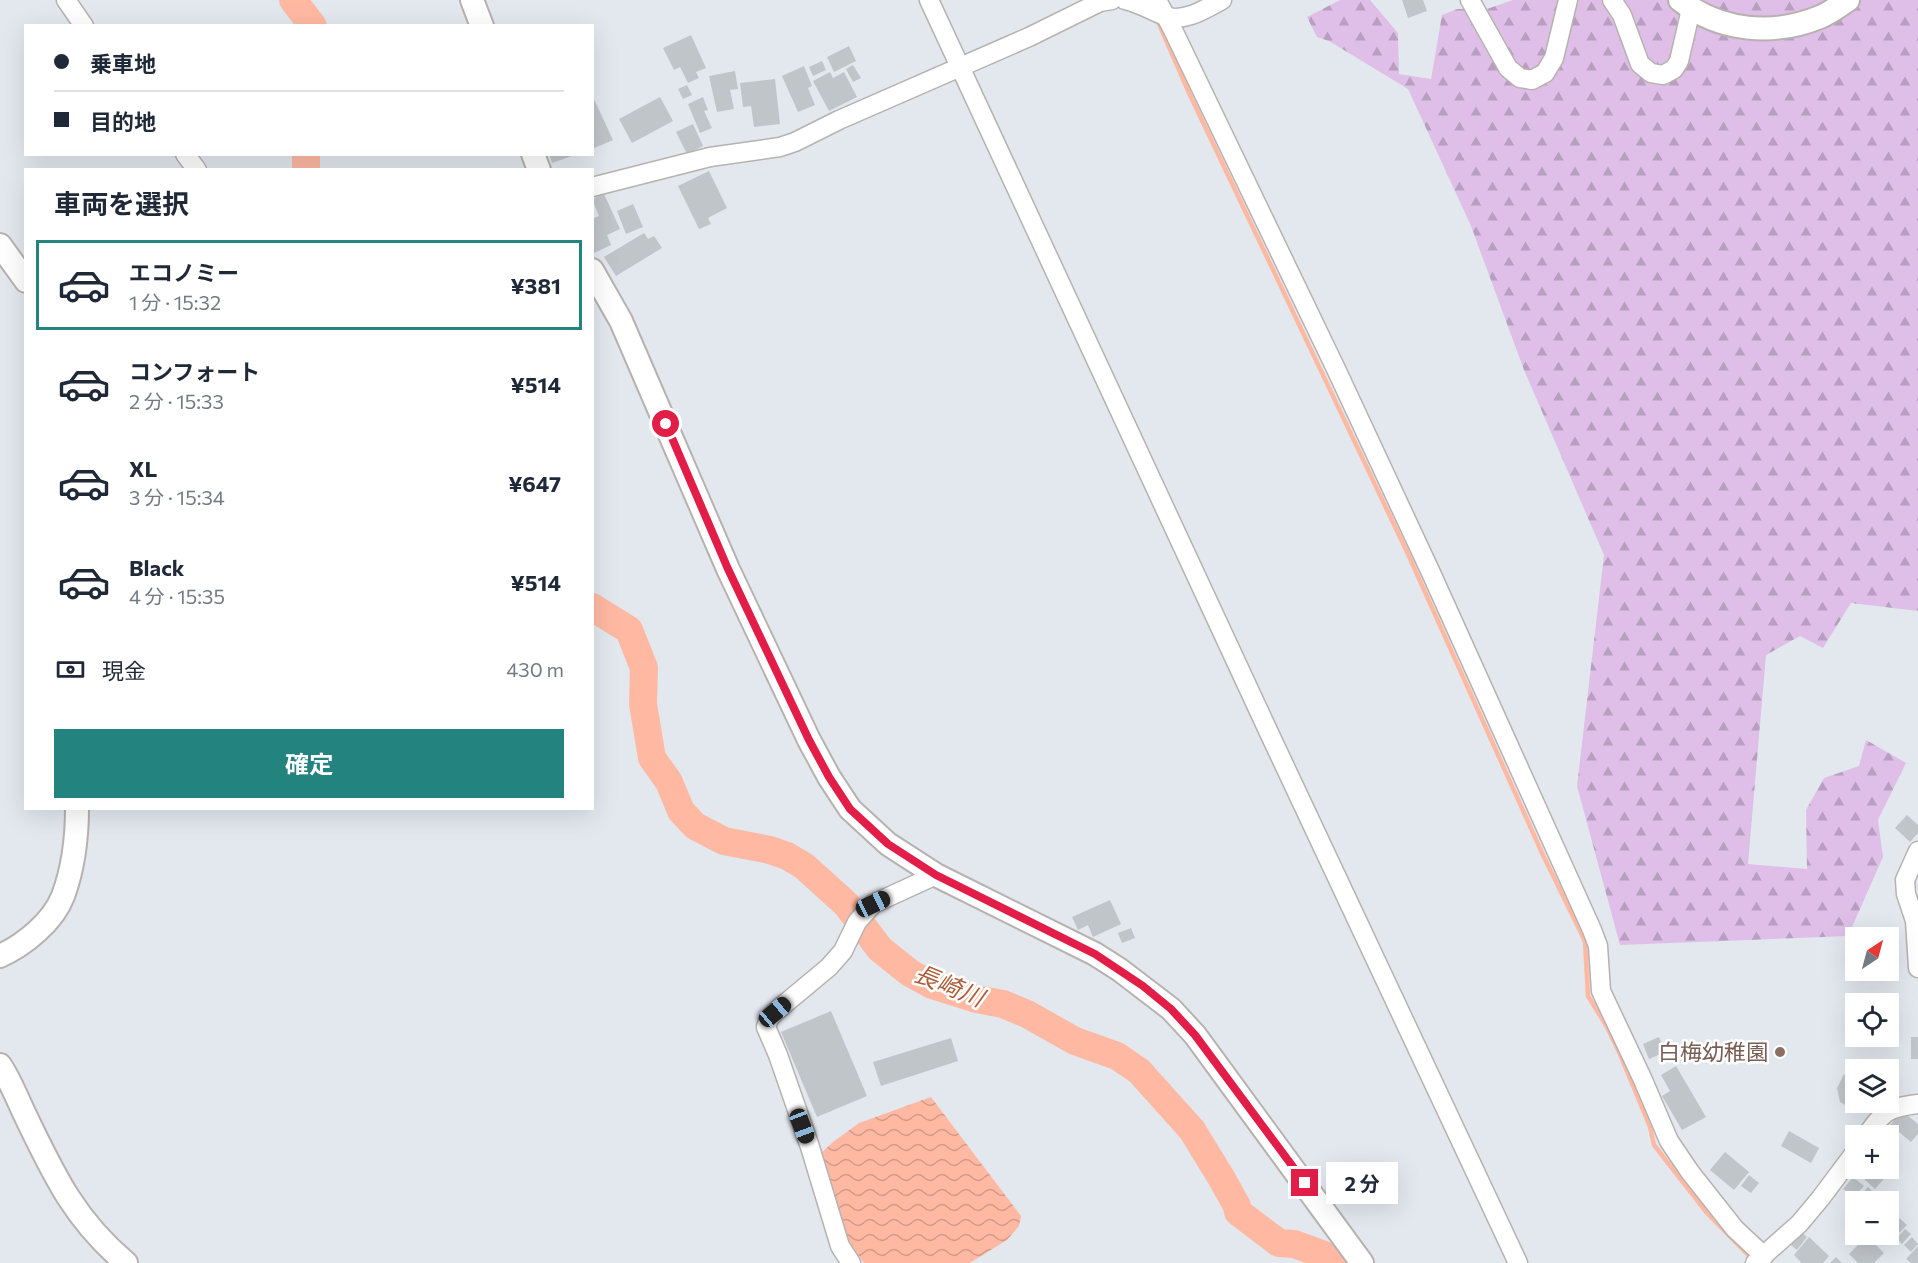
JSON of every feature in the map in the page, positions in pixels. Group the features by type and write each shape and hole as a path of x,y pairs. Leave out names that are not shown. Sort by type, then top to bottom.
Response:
{"street":[{"path":"66,0 83,24"},
{"path":"472,0 481,24"},
{"path":"929,0 1228,646 1518,1263"},
{"path":"594,186 710,157 780,147 795,142 1029,37 1100,2 1112,0"},
{"path":"1125,0 1191,16 1222,0"},
{"path":"1470,0 1508,68 1520,78 1532,80 1545,73 1554,58 1568,0"},
{"path":"1612,0 1622,15 1640,64 1651,73 1663,75 1674,69 1679,61 1685,4 1721,22 1750,29 1790,27 1822,16 1848,0"},
{"path":"1157,9 1336,369 1592,930 1598,946 1601,991 1670,1141 1690,1172 1761,1260 1803,1218 1845,1165"},
{"path":"0,245 24,278"},
{"path":"594,274 621,321 728,569 829,777 850,809 888,844 936,875 1095,954 1143,986 1171,1009 1195,1035 1362,1263"},
{"path":"0,956 17,948 36,932 50,917 62,898 72,860 77,810"},
{"path":"1918,851 1905,879 1906,894 1915,921 1918,968"},
{"path":"851,1263 840,1246 810,1147 766,1027 775,1012 830,967 843,951 857,922 873,904 936,875"},
{"path":"0,1065 68,1198 86,1224 109,1249 126,1263"},
{"path":"1874,1125 1882,1114 1895,1107 1918,1104"}],"green space":[{"path":"1340,0 1370,0 1398,33 1399,74 1431,79 1442,15 1457,9 1487,9 1513,0 1918,0 1918,611 1851,603 1823,648 1800,636 1766,655 1748,864 1807,869 1806,810 1824,778 1859,766 1866,740 1906,763 1878,820 1883,857 1852,927 1845,927 1845,936 1620,945 1577,786 1604,555 1524,370 1471,226 1408,89 1329,41 1317,37 1307,17"}],"water":[{"path":"931,1097 1021,1216 1019,1226 1007,1240 970,1263 864,1263 841,1230 821,1153 859,1123"}],"building":[{"path":"1402,0 1423,0 1427,11 1408,18"},
{"path":"691,35 706,68 696,72 699,78 688,83 680,67 674,70 663,48"},
{"path":"849,46 856,61 834,72 827,57"},
{"path":"822,61 826,70 813,76 809,67"},
{"path":"853,65 861,78 853,82 846,69"},
{"path":"804,66 812,86 808,88 815,105 798,112 782,76"},
{"path":"735,71 738,89 730,90 734,109 717,112 709,76"},
{"path":"830,72 833,78 844,72 857,97 829,111 813,81"},
{"path":"775,79 780,124 754,127 751,106 743,107 740,83"},
{"path":"687,85 692,95 683,99 678,89"},
{"path":"660,97 673,121 632,143 619,119"},
{"path":"703,97 708,110 704,111 712,128 700,133 688,104"},
{"path":"594,99 613,140 594,148"},
{"path":"693,124 703,146 687,154 676,132"},
{"path":"550,156 572,156 552,163"},
{"path":"709,171 727,208 708,218 711,224 699,229 678,186"},
{"path":"604,194 620,229 607,235 611,245 594,253 594,218 599,216 594,198"},
{"path":"633,204 643,227 626,234 617,211"},
{"path":"644,233 648,239 654,236 662,248 616,276 604,257"},
{"path":"1907,815 1918,825 1918,833 1910,842 1895,828"},
{"path":"1110,900 1121,924 1093,937 1088,925 1078,930 1072,917"},
{"path":"1131,928 1135,938 1122,943 1118,933"},
{"path":"831,1011 867,1096 817,1117 781,1032"},
{"path":"1659,1037 1665,1052 1649,1059 1643,1044"},
{"path":"1911,1037 1918,1037 1918,1059 1911,1059"},
{"path":"951,1038 958,1061 881,1086 873,1062"},
{"path":"1676,1066 1706,1117 1682,1130 1662,1096 1670,1091 1661,1075"},
{"path":"1845,1074 1845,1105 1840,1102 1837,1088"},
{"path":"1902,1111 1918,1124 1918,1134 1911,1142 1899,1132 1899,1125 1890,1125"},
{"path":"1789,1131 1819,1148 1811,1163 1781,1146"},
{"path":"1725,1152 1749,1172 1734,1190 1710,1170"},
{"path":"1749,1175 1759,1183 1751,1193 1741,1186"},
{"path":"1851,1179 1855,1179 1864,1186 1859,1191 1843,1189"},
{"path":"1864,1179 1884,1179 1875,1189"},
{"path":"1899,1218 1907,1225 1899,1233"},
{"path":"1905,1229 1911,1234 1902,1244 1899,1236"},
{"path":"1801,1232 1807,1237 1797,1250 1791,1245"},
{"path":"1809,1237 1829,1256 1823,1263 1800,1263 1794,1255"},
{"path":"1912,1237 1918,1244 1911,1252 1904,1245"},
{"path":"1858,1245 1876,1245 1884,1253 1874,1263 1858,1263 1849,1254"},
{"path":"1918,1246 1918,1263 1911,1263 1906,1259"},
{"path":"1836,1257 1842,1263 1830,1263"}],"waterway":[{"name":"長崎川","path":"293,0 311,24"},
{"path":"1156,17 1189,93 1407,552 1542,853 1582,935 1585,942 1588,996 1619,1052 1650,1127 1654,1145 1707,1213 1753,1260"},
{"name":"長崎川","path":"306,156 306,168"},
{"name":"長崎川","path":"594,608 629,630 644,668 643,704 652,758 669,782 681,811 695,826 724,841 770,850 787,856 804,866 846,904 880,949 910,973 932,985 976,999 1003,1004 1027,1014 1075,1041 1117,1056 1139,1071 1192,1130 1222,1179 1238,1212 1279,1243 1294,1244 1324,1255 1332,1263"}],"place":[{"name":"白梅幼稚園","path":"1780,1052"}],"route":[{"path":"666,424 728,569 809,740 850,809 888,844 936,875 1095,954 1143,986 1171,1009 1195,1035 1305,1183"}]}
